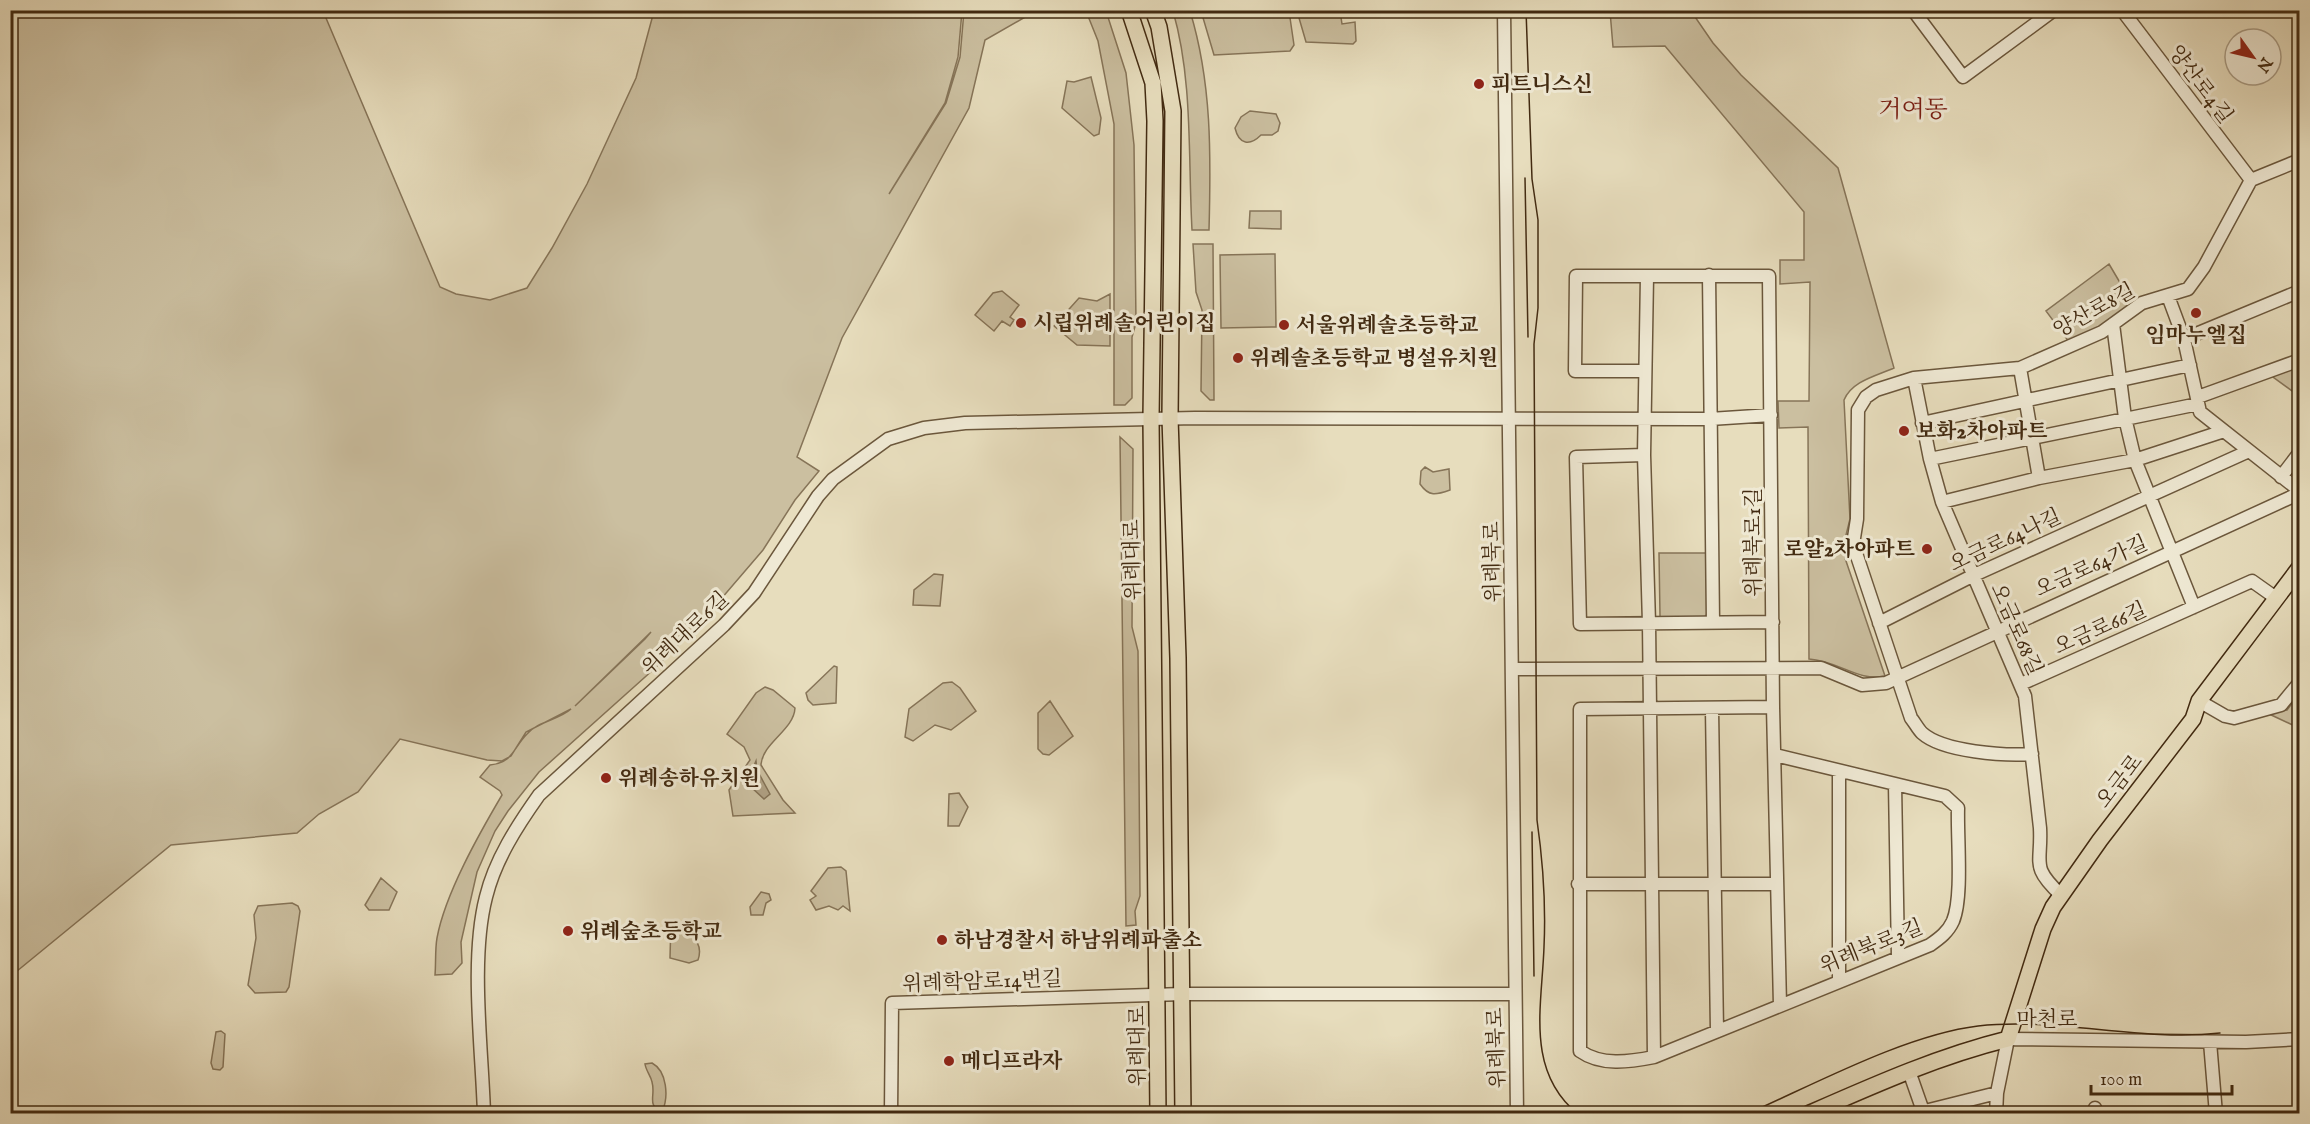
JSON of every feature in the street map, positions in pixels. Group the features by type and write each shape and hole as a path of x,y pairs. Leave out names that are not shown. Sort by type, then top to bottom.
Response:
{"main road":[{"name":"위례대로","path":"1130,10 1153,83 1155,121 1151,419 1158,1113"},
{"name":"위례대로","path":"1154,10 1173,111 1170,418 1178,658 1183,1113"},
{"name":"오금로","path":"2008,1040 2043,929 2061,895 2193,719 2199,701 2300,567"},
{"name":"마천로","path":"1808,1113 1909,1071 1978,1047 2008,1040"}],"street":[{"name":"위례북로","path":"1504,10 1517,1113"},
{"path":"1913,10 1963,77 2054,10"},
{"name":"양산로4길","path":"2122,10 2251,180"},
{"path":"2251,180 2300,160"},
{"name":"양산로8길","path":"2032,754 2005,756 1934,741 1923,733 1911,718 1853,544 1857,519 1858,410 1866,397 1876,390 1914,378 2020,368 2102,332 2142,303 2168,297 2188,289 2206,264 2251,180"},
{"name":"위례북로1길","path":"1709,275 1713,622"},
{"name":"위례북로1길","path":"1645,371 1575,371 1576,276 1769,276 1773,668"},
{"path":"1647,276 1644,455 1650,667 1648,708 1654,1057"},
{"path":"2184,339 2300,291"},
{"path":"2168,297 2184,339 2200,412 2300,492"},
{"path":"2112,324 2125,418 2135,460 2149,495"},
{"path":"1930,459 2125,418 2198,400 2300,360"},
{"path":"1922,423 2190,365"},
{"path":"2020,368 2030,437 2039,478"},
{"name":"오금로68길","path":"1914,378 1930,459 1942,502 1972,576 2021,684 2032,754 2041,847 2038,863 2043,878 2061,895"},
{"path":"1509,418 1710,419 1771,415"},
{"name":"위례대로6길","path":"484,1113 478,939 486,896 516,827 539,795 724,625 754,593 818,496 833,479 880,443 924,428 964,423 1170,418 1509,418"},
{"path":"1942,502 2039,478 2135,460 2224,431"},
{"name":"오금로64나길","path":"1879,623 1972,576 2249,451"},
{"path":"2281,477 2300,452"},
{"path":"1644,455 1576,457 1580,624 1773,622"},
{"name":"오금로64가길","path":"1773,668 1821,668 1862,685 1886,683 2300,492"},
{"name":"오금로64가길","path":"2149,495 2171,551"},
{"path":"2171,551 2194,607"},
{"name":"오금로66길","path":"2021,684 2252,581 2276,598"},
{"path":"1512,669 1773,668 1780,1005"},
{"path":"2199,701 2225,716 2234,718 2281,705 2300,682"},
{"path":"1648,708 1773,707"},
{"name":"위례북로3길","path":"1648,708 1580,709 1578,884 1580,1051 1593,1061 1654,1057 1930,945 1943,936 1953,922 1957,906 1958,808 1945,796 1775,755"},
{"path":"1712,709 1717,1031"},
{"path":"1839,771 1839,980"},
{"path":"1895,784 1898,957"},
{"path":"1578,884 1651,882 1776,884"},
{"name":"위례학암로14번길","path":"891,1113 892,1003 1183,994 1514,994"},
{"name":"마천로","path":"2008,1040 2210,1042 2300,1039"},
{"path":"1996,1113 1997,1093 2008,1040"},
{"path":"2210,1042 2216,1113"},
{"path":"1909,1071 1918,1112 1997,1093"}],"shaded area":[{"path":"11,10 323,11 440,287 456,294 490,300 527,288 552,248 587,184 636,78 654,11 962,11 958,57 945,103 889,194 946,103 960,57 964,11 1034,12 985,40 969,108 842,338 797,457 819,471 795,500 763,550 703,620 654,669 539,772 508,811 495,831 477,872 461,942 462,963 452,974 435,975 436,942 441,921 464,865 502,795 500,791 480,777 490,765 498,764 509,757 502,761 487,760 400,739 358,792 319,814 297,833 171,845 11,976","holes":["651,632 645,639 575,706","571,709 561,716 545,722","535,728 522,739 514,750 526,732"]},
{"path":"1086,11 1106,11 1126,73 1134,145 1136,323 1132,337 1132,398 1125,405 1114,405 1114,124 1098,41"},
{"path":"1173,11 1190,11 1203,65 1210,147 1209,230 1192,230 1187,91"},
{"path":"1201,11 1289,11 1294,45 1290,51 1214,55"},
{"path":"1297,11 1340,11 1342,24 1355,22 1356,41 1353,44 1306,42"},
{"path":"1610,11 1691,11 1713,43 1741,75 1838,168 1894,368 1859,384 1848,393 1844,400 1850,519 1844,543 1845,558 1885,676 1857,674 1830,663 1809,659 1808,427 1779,428 1778,401 1809,401 1810,282 1780,284 1780,260 1804,260 1804,212 1665,46 1613,47"},
{"path":"1091,77 1101,118 1099,134 1094,136 1062,108 1067,81 1074,82"},
{"path":"1250,111 1276,114 1280,123 1278,131 1272,135 1261,135 1253,141 1242,141 1235,128 1241,117"},
{"path":"1250,211 1281,211 1281,229 1249,228"},
{"path":"1193,244 1213,244 1214,400 1210,400 1201,391 1202,310 1196,292"},
{"path":"1275,254 1276,327 1221,328 1220,255"},
{"path":"2109,264 2135,308 2072,346 2046,311"},
{"path":"1002,291 1019,305 1010,317 1014,320 1010,326 1002,321 994,331 975,315 993,293"},
{"path":"1110,294 1110,346 1077,345 1054,326 1079,298 1097,301"},
{"path":"2299,360 2299,396 2266,372"},
{"path":"1120,437 1133,449 1132,627 1138,651 1140,896 1135,911 1136,925 1126,926"},
{"path":"1425,467 1433,472 1449,469 1450,490 1433,494 1423,488 1420,484 1421,471"},
{"path":"1659,553 1707,553 1708,613 1703,619 1665,620 1660,616"},
{"path":"934,574 943,575 940,606 913,605 914,590"},
{"path":"834,666 837,667 836,703 813,705 806,693"},
{"path":"952,682 960,688 976,711 951,730 935,725 913,741 905,737 909,709 943,683"},
{"path":"765,687 773,690 795,708 789,723 767,750 761,765 783,800 795,813 733,816 729,790 750,760 744,747 727,734 756,693"},
{"path":"2299,694 2299,728 2267,713 2287,710"},
{"path":"1050,701 1073,736 1049,755 1043,754 1038,749 1038,713"},
{"path":"756,761 757,770 770,794 764,799 750,786 755,777 753,768"},
{"path":"959,793 968,807 959,826 948,826 949,794"},
{"path":"841,867 846,871 850,911 843,906 838,910 829,906 816,910 810,900 816,896 811,891 828,868"},
{"path":"381,878 397,892 389,910 369,910 365,905"},
{"path":"761,892 769,894 771,900 766,903 763,915 751,915 750,907"},
{"path":"292,903 298,906 300,911 289,987 286,992 255,993 248,985 256,938 254,915 258,906"},
{"path":"671,921 675,921 697,942 700,953 698,960 689,963 670,958"},
{"path":"221,1031 225,1034 223,1067 220,1070 213,1069 211,1063 216,1032"},
{"path":"652,1063 664,1078 666,1099 662,1112 654,1106 652,1082 646,1069 645,1064"}],"tram line":[{"path":"1526,10 1532,179 1538,220 1538,308 1534,344 1537,820 1545,915 1540,1037 1543,1058 1550,1078 1561,1097 1578,1114"},
{"path":"1525,178 1528,337"},
{"path":"1532,832 1534,976"},
{"path":"1747,1114 1891,1050 1921,1039 1978,1026 2008,1024 2159,1034 2220,1033"}],"place":[{"name":"피트니스신","path":"1479,84"},
{"name":"임마누엘집","path":"2196,313"},
{"name":"시립위례솔어린이집","path":"1021,323"},
{"name":"서울위례솔초등학교","path":"1284,325"},
{"name":"위례솔초등학교 병설유치원","path":"1238,358"},
{"name":"보화2차아파트","path":"1904,431"},
{"name":"로얄2차아파트","path":"1927,549"},
{"name":"위례송하유치원","path":"606,778"},
{"name":"위례숲초등학교","path":"568,931"},
{"name":"하남경찰서 하남위례파출소","path":"942,940"},
{"name":"메디프라자","path":"949,1061"}],"district":[{"name":"거여동","path":"1913,109"}]}
